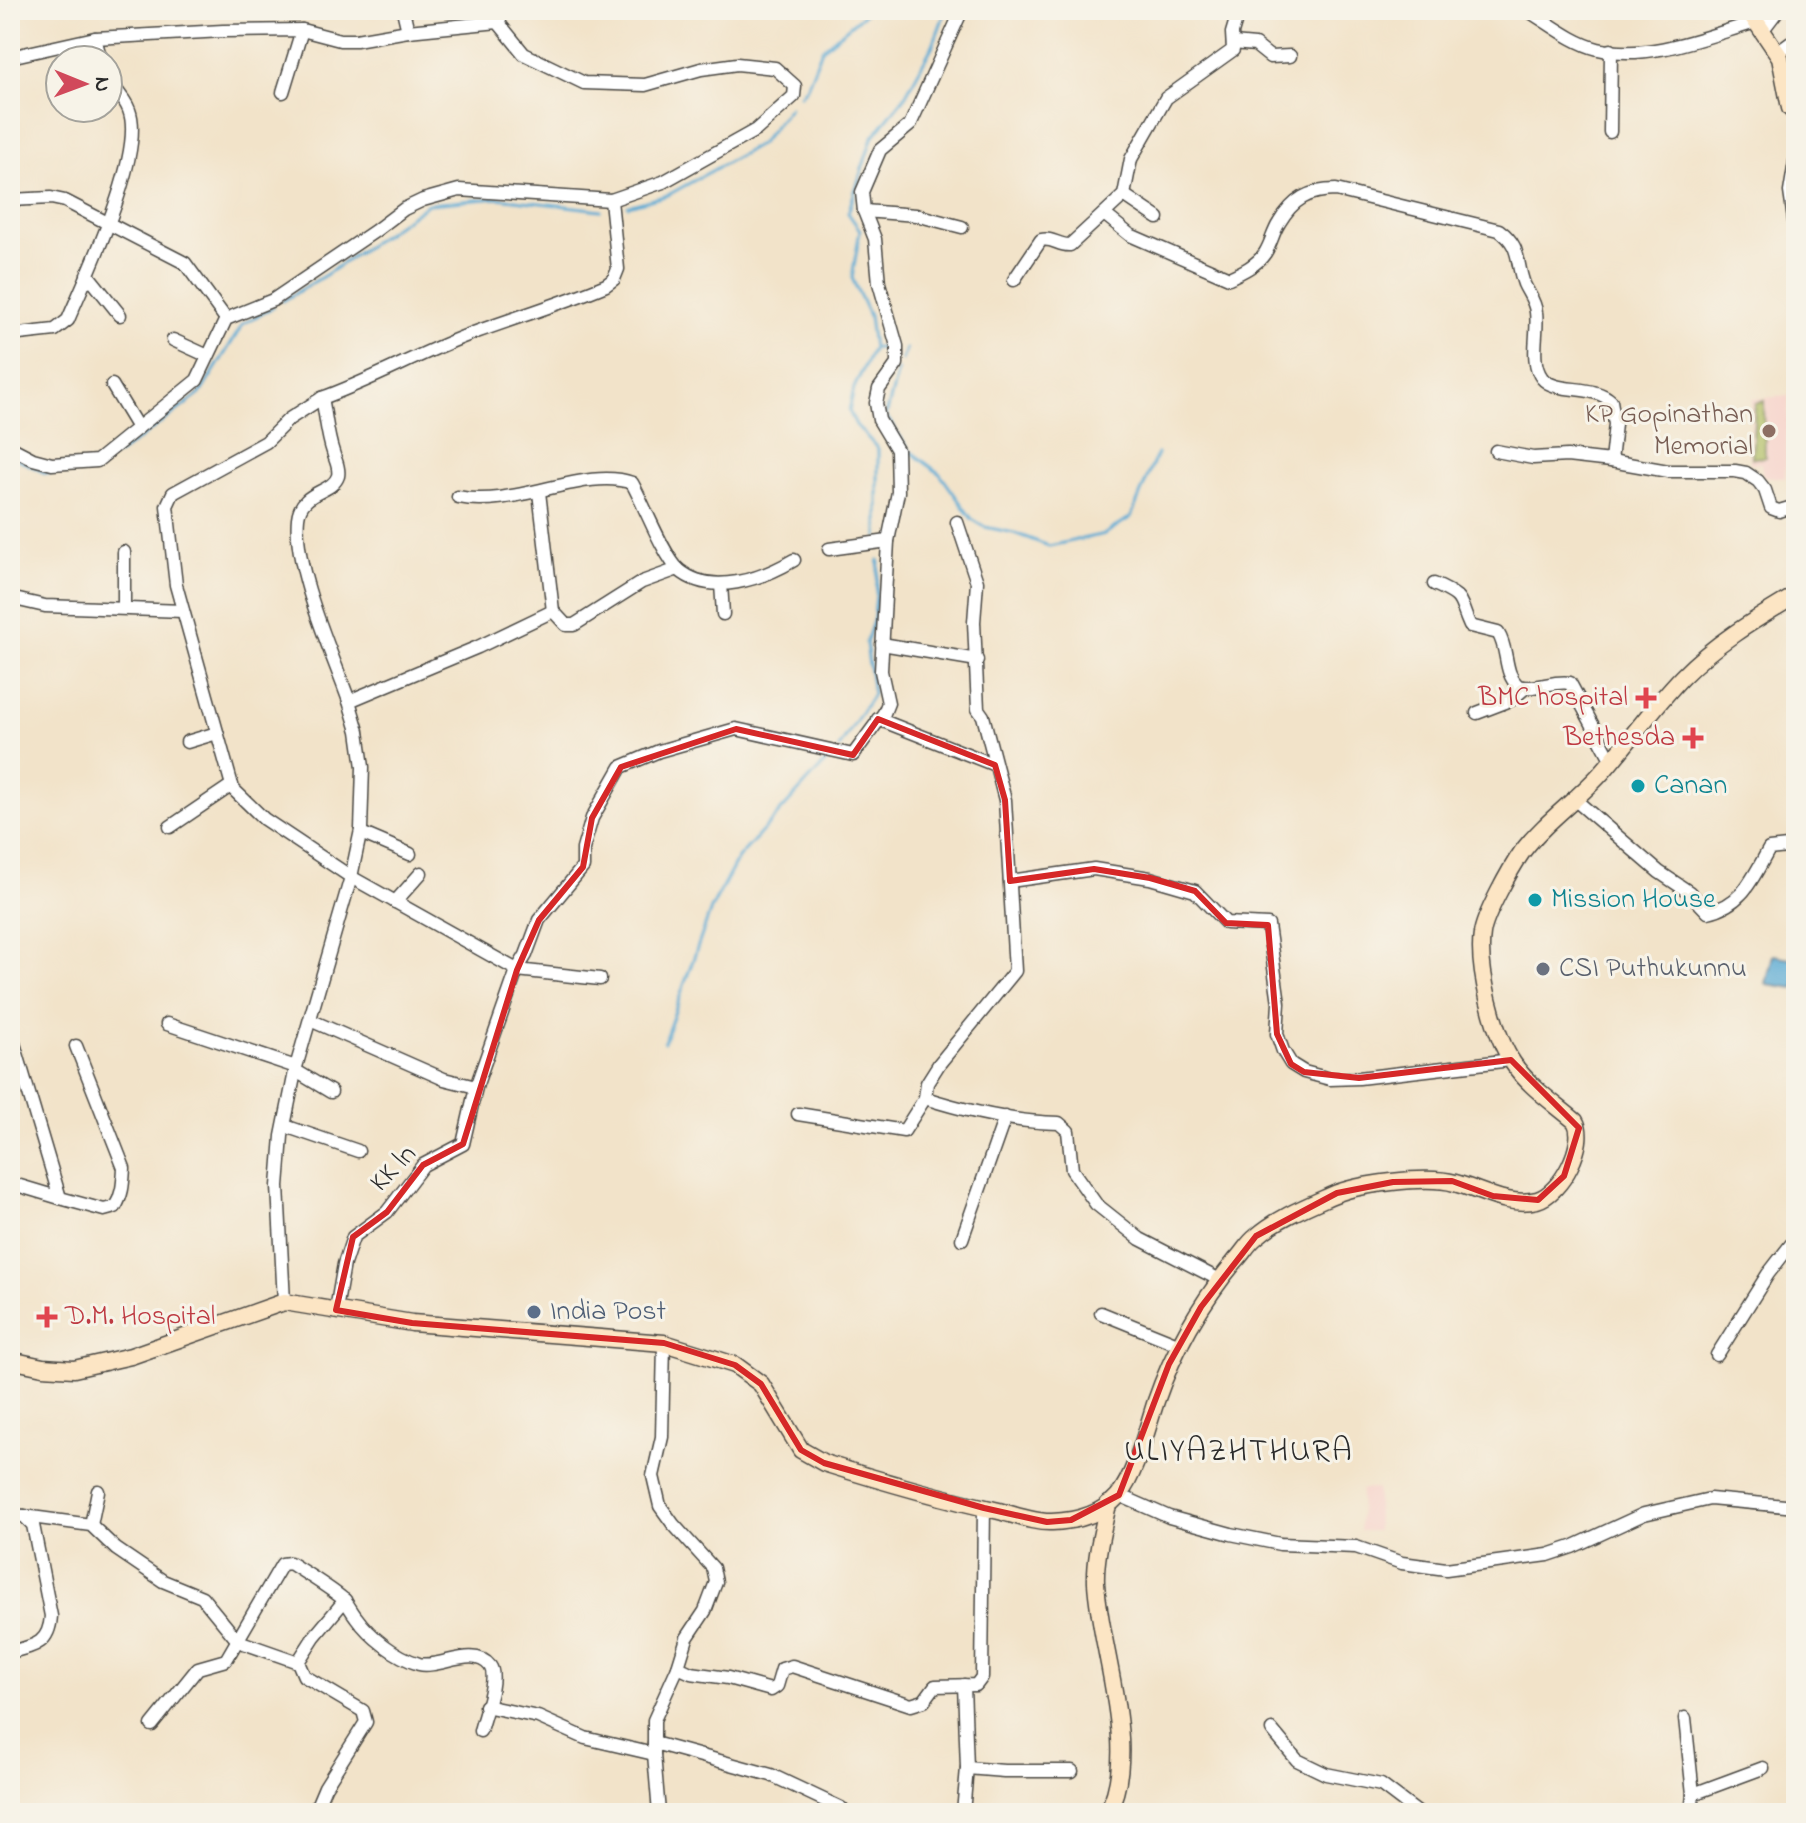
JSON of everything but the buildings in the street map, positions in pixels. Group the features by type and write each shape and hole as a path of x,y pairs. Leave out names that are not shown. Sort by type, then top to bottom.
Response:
{"main road":[{"path":"1756,21 1777,53 1790,108 1796,114"},
{"path":"1107,1813 1118,1784 1120,1767 1117,1721 1099,1617 1096,1579 1114,1500 1138,1452 1169,1364 1220,1280 1256,1236 1300,1209 1337,1193 1393,1182 1452,1181 1516,1201 1538,1200 1553,1190 1573,1158 1580,1138 1579,1128 1511,1060 1492,1021 1482,961 1482,933 1522,852 1612,761 1683,676 1728,636 1796,595"},
{"path":"10,1360 74,1369 131,1356 284,1302 412,1323 664,1343 735,1365 753,1378 761,1384 801,1450 824,1463 984,1508 1047,1522 1091,1515 1114,1500"}],"street":[{"path":"403,10 408,31"},
{"path":"962,10 910,125 880,150 862,192 864,211 875,239 879,283 897,346 897,364 879,389 876,403 879,420 897,450 898,492 888,541 882,644 881,671 888,703 878,719 995,765"},
{"path":"1527,10 1597,49 1652,51 1756,21 1778,10"},
{"path":"1014,280 1041,240 1046,238 1063,246 1070,245 1124,195 1131,159 1166,98 1233,50 1235,11"},
{"path":"10,57 95,38 302,30 340,40 356,40 501,16 524,54 584,83 645,85 701,69 737,64 775,68 795,86 794,96 756,130 663,182 611,200 459,190 423,200 404,209 263,306 250,307 226,319 197,380 97,461 52,464 33,459 10,447"},
{"path":"283,92 302,30"},
{"path":"95,38 97,44"},
{"path":"1777,53 1796,39"},
{"path":"1233,43 1255,45 1270,57 1290,56"},
{"path":"1610,132 1611,50"},
{"path":"11,337 55,330 68,320 109,222 127,160 131,118 124,102"},
{"path":"1796,156 1790,192 1795,227 1796,293"},
{"path":"1104,214 1130,235 1229,278 1247,269 1265,253 1279,223 1298,198 1318,190 1336,190 1499,230 1517,249 1525,287 1537,312 1536,363 1540,376 1547,382 1597,392 1611,401 1615,424 1611,461"},
{"path":"1124,195 1158,218"},
{"path":"10,200 51,198 65,201 185,263 226,319"},
{"path":"600,979 517,970 351,877 264,819 232,785 176,585 167,506 173,493 266,442 289,419 322,398 356,386 378,372 468,335 606,285 614,279 618,269 611,200"},
{"path":"864,211 916,215 962,227"},
{"path":"87,274 120,315"},
{"path":"173,340 208,356"},
{"path":"112,385 138,428"},
{"path":"284,1302 278,1186 285,1126 296,1069 361,833 363,767 358,731 306,576 298,535 298,515 305,501 333,484 338,477 339,468 332,450 322,398"},
{"path":"1496,451 1533,458 1567,456 1611,461 1668,471 1746,473 1765,490 1771,508 1779,511 1796,506"},
{"path":"458,497 492,500 586,481 624,480 632,483 678,569 698,582 721,584 770,574 794,560"},
{"path":"539,492 553,611 566,625 574,625 642,582 678,569"},
{"path":"798,1114 904,1131 925,1098 927,1083 939,1064 1015,971 1005,800 983,716 978,709 974,622 977,582 957,522"},
{"path":"829,549 888,541"},
{"path":"124,552 124,608"},
{"path":"721,584 723,614"},
{"path":"1434,584 1457,596 1463,603 1470,626 1498,633 1513,681 1525,688"},
{"path":"10,598 45,606 183,611"},
{"path":"349,701 478,647 553,611"},
{"path":"882,644 977,660"},
{"path":"1477,713 1511,700 1525,688 1570,683 1612,761"},
{"name":"KK ln","path":"336,1310 344,1264 353,1237 387,1212 423,1165 463,1144 476,1087 517,970 539,920 583,867 583,849 592,818 621,767 659,751 736,729 853,755 878,719"},
{"path":"187,742 217,733"},
{"path":"170,827 232,785"},
{"path":"1573,798 1659,872 1689,892 1708,912 1726,908 1746,889 1769,849 1796,846"},
{"path":"361,833 410,854"},
{"path":"1010,881 1094,869 1150,878 1195,891 1226,923 1268,925 1279,1003 1277,1034 1291,1064 1304,1072 1330,1079 1359,1078 1511,1060"},
{"path":"395,902 421,873"},
{"path":"310,1020 444,1079 476,1087"},
{"path":"167,1024 296,1069 331,1092"},
{"path":"10,1030 60,1198"},
{"path":"10,1183 104,1210 115,1207 121,1197 124,1168 76,1046"},
{"path":"925,1098 962,1110 1059,1123 1068,1131 1072,1170 1096,1204 1140,1239 1220,1280"},
{"path":"962,1239 1005,1117"},
{"path":"285,1126 358,1151"},
{"path":"1717,1355 1768,1274 1796,1238"},
{"path":"1101,1313 1180,1345"},
{"path":"659,1813 654,1720 678,1667 687,1638 705,1611 716,1582 713,1568 660,1506 653,1476 662,1437 664,1343"},
{"path":"91,1525 98,1491"},
{"path":"1114,1500 1231,1534 1280,1544 1356,1547 1402,1563 1446,1569 1548,1555 1593,1539 1644,1514 1710,1499 1796,1507"},
{"path":"678,1667 691,1673 728,1678 771,1690 777,1686 782,1669 792,1666 911,1705 924,1701 935,1686 976,1685 982,1677 984,1508"},
{"path":"10,1515 91,1525 116,1549 163,1581 202,1597 238,1641 298,1662 304,1676 363,1711 366,1722 325,1787 314,1813"},
{"path":"10,1652 43,1641 50,1631 51,1616 33,1525 24,1516"},
{"path":"152,1725 198,1668 226,1660 282,1564 290,1563 345,1600 357,1620 391,1651 422,1665 469,1657 490,1666 494,1675 480,1731"},
{"path":"298,1662 345,1600"},
{"path":"963,1813 967,1768 964,1685"},
{"path":"485,1706 538,1717 585,1738 654,1748 771,1775 841,1808 845,1813"},
{"path":"1685,1718 1693,1794 1691,1813"},
{"path":"1272,1730 1297,1760 1326,1774 1381,1785 1418,1813"},
{"path":"967,1768 1072,1771"},
{"path":"1693,1794 1763,1768"}],"highlighted area":[{"path":"878,719 995,765 1005,800 1010,881 1094,869 1150,878 1195,891 1226,923 1268,925 1277,1034 1291,1064 1304,1072 1359,1078 1511,1060 1579,1128 1564,1176 1538,1200 1493,1196 1452,1181 1393,1182 1337,1193 1256,1236 1201,1307 1169,1364 1119,1495 1071,1520 1047,1522 984,1508 824,1463 801,1450 761,1384 735,1365 664,1343 412,1323 336,1310 353,1237 387,1212 423,1165 463,1144 517,970 539,920 583,867 592,818 621,767 736,729 853,755"}],"shaded area":[{"name":"KP Gopinathan Memorial","path":"1789,396 1785,478 1763,476 1761,463 1750,464 1752,399"},
{"path":"1377,1489 1377,1531 1360,1531 1361,1490"}],"green space":[{"path":"1764,401 1765,457 1752,458 1755,404"}],"water":[{"path":"1773,955 1796,959 1795,988 1766,984"}],"waterway":[{"path":"800,95 807,87 822,49 869,10"},
{"path":"878,537 878,449 856,425 849,411 854,388 873,348 869,316 852,278 860,230 848,213 872,138 904,98 933,45 946,10"},
{"path":"628,206 668,195 760,144 790,107"},
{"path":"283,301 428,204 498,198 601,210"},
{"path":"109,458 200,394 243,324 273,307"},
{"path":"873,348 887,348"},
{"path":"902,360 906,349"},
{"path":"898,371 886,416 910,451 940,474 972,519 985,527 1014,533 1049,546 1105,534 1131,517 1157,454"},
{"path":"10,455 45,473 91,467"},
{"path":"839,748 873,694 866,643 874,618 879,560"},
{"path":"664,1042 711,909 738,858 834,753"}],"place":[{"name":"KP Gopinathan Memorial","path":"1769,431"},
{"name":"BMC hospital","path":"1646,698"},
{"name":"Bethesda","path":"1693,738"},
{"name":"Canan","path":"1638,786"},
{"name":"Mission House","path":"1535,900"},
{"name":"CSI Puthukunnu","path":"1543,969"},
{"name":"India Post","path":"534,1312"},
{"name":"D.M. Hospital","path":"47,1317"}],"district":[{"name":"ULIYAZHTHURA","path":"1239,1452"}]}
